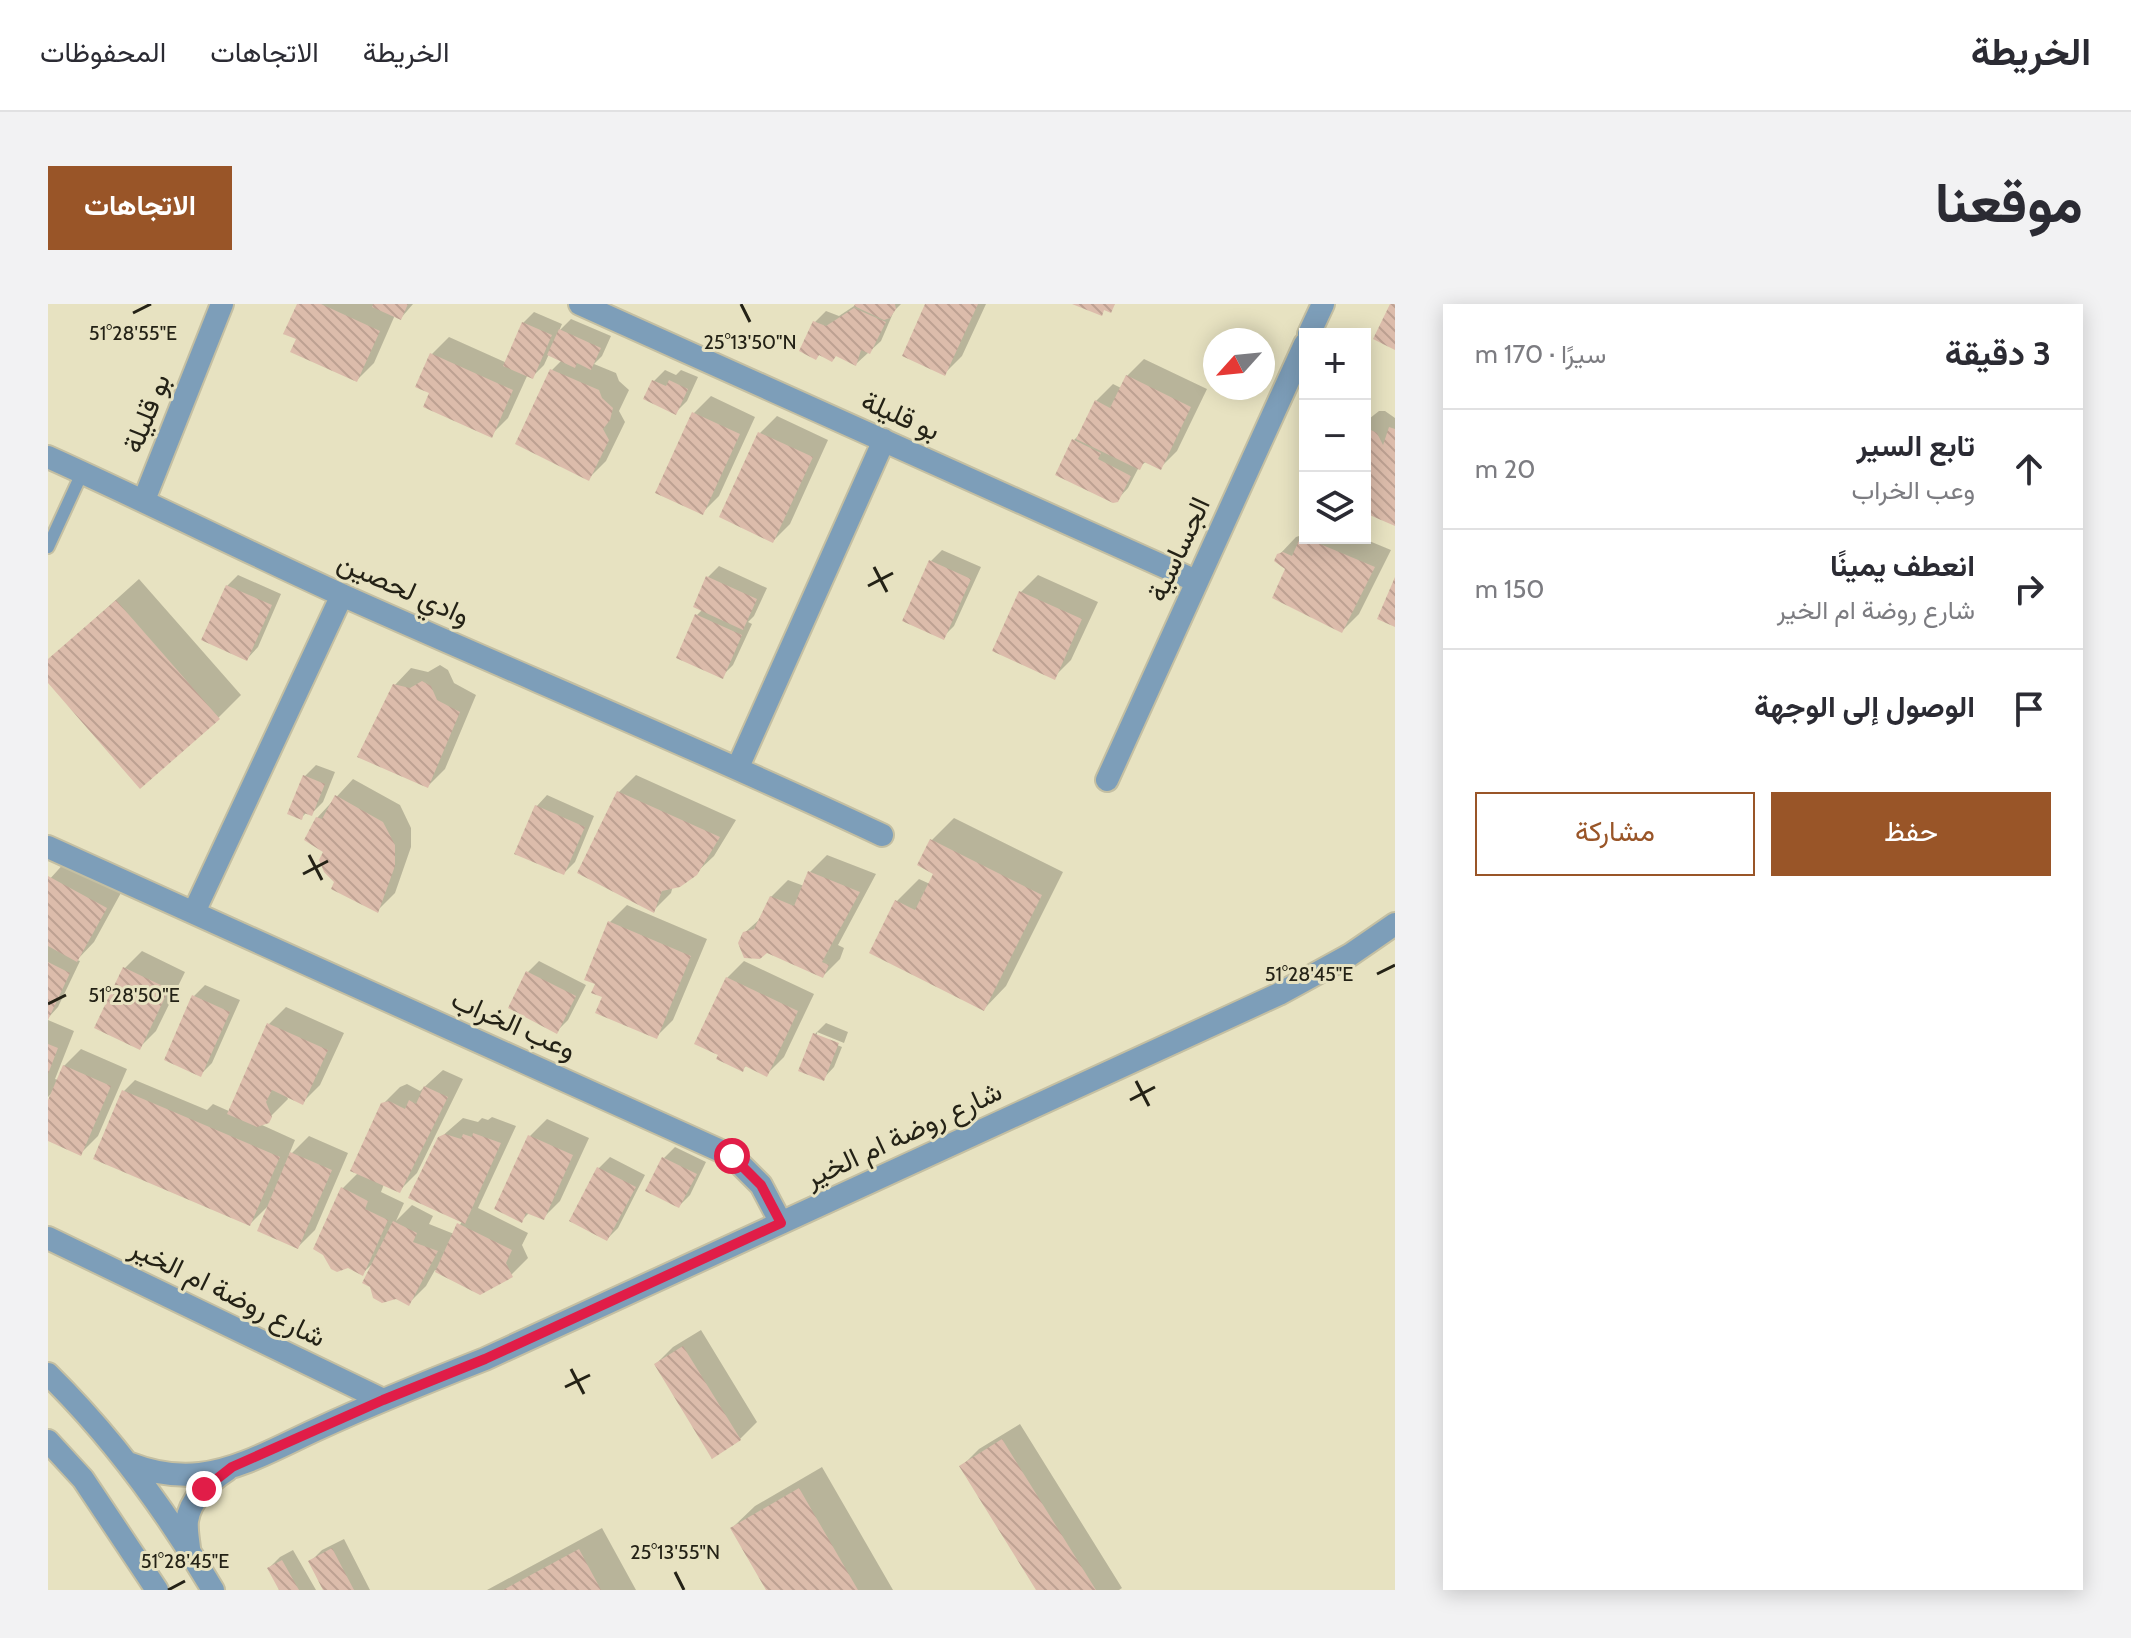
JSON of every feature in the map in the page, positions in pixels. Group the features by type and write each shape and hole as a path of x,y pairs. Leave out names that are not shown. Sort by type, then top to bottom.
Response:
{"street":[{"name":"بو قليلة","path":"144,500 222,304"},
{"name":"بو قليلة","path":"580,304 1196,581"},
{"path":"1312,328 1323,304"},
{"name":"الجساسية","path":"1107,780 1299,357"},
{"path":"738,767 884,440"},
{"name":"وادي لحصين","path":"48,457 342,595 738,767 882,835"},
{"path":"194,912 342,595"},
{"name":"وعب الخراب","path":"48,847 732,1156 761,1185 781,1223"},
{"name":"شارع روضة ام الخير","path":"128,1463 145,1470 180,1475 232,1467 485,1359 1279,994 1350,955 1395,924"},
{"name":"شارع روضة ام الخير","path":"48,1238 383,1400"},
{"path":"48,1374 128,1463 189,1548 213,1590"},
{"path":"48,1441 83,1479 157,1590"},
{"name":"شارع روضة ام الخير","path":"189,1548 187,1521 193,1504 204,1489 232,1467"}],"lane":[{"path":"48,547 82,473"}],"building":[{"path":"297,304 321,304 380,331 357,382 290,352 296,339 283,334"},
{"path":"373,304 408,304 401,320 372,307"},
{"path":"855,304 895,304 896,309 890,318 884,320"},
{"path":"925,304 978,304 945,376 902,356"},
{"path":"1072,304 1115,304 1111,313 1104,310 1102,316"},
{"path":"1390,304 1395,304 1395,350 1373,339"},
{"path":"854,308 886,322 870,354 861,350 856,366 836,356 832,362 819,355 816,360 799,351 813,321 826,326"},
{"path":"522,322 552,335 533,379 503,366"},
{"path":"559,329 601,348 591,370 577,363 575,368 547,355"},
{"path":"430,353 513,390 492,438 423,407 429,393 415,387"},
{"path":"550,369 599,390 602,398 613,408 610,420 603,429 609,440 589,481 515,444"},
{"path":"1126,375 1191,407 1161,470 1144,462 1140,470 1076,439 1095,400 1110,408"},
{"path":"652,380 666,386 669,380 688,389 676,415 643,399"},
{"path":"692,412 740,434 703,515 655,493"},
{"path":"1389,427 1395,429 1395,526 1371,516 1371,430 1377,433 1383,445"},
{"path":"758,432 813,457 773,543 719,517"},
{"path":"1072,439 1101,453 1098,459 1131,476 1118,502 1113,503 1055,475"},
{"path":"1299,540 1299,544 1320,544 1375,567 1342,633 1272,598 1285,569 1274,561 1277,554 1283,552 1292,556"},
{"path":"929,560 971,579 944,640 902,621"},
{"path":"706,576 757,599 743,630 693,607"},
{"path":"1395,577 1395,627 1377,619"},
{"path":"226,585 272,605 247,661 201,640"},
{"path":"1019,591 1082,619 1055,680 992,651"},
{"path":"116,600 220,719 140,789 48,683 48,659"},
{"path":"695,614 742,635 723,679 676,658"},
{"path":"422,681 431,686 437,700 460,712 428,788 357,757 393,684 410,688"},
{"path":"303,775 325,784 312,816 304,813 302,820 287,814"},
{"path":"617,791 720,837 697,875 680,887 662,891 654,913 577,873"},
{"path":"335,795 383,822 395,845 395,866 378,913 331,889 334,882 324,872 319,860 323,852 304,840 316,817 322,819"},
{"path":"535,805 585,827 564,875 514,854"},
{"path":"930,839 1042,895 984,1011 869,953 895,900 915,910 933,874 917,865"},
{"path":"808,871 860,892 822,962 829,965 823,978 767,953 760,959 744,958 738,943 743,932 754,929 770,896 794,906"},
{"path":"48,876 107,908 77,962 48,946"},
{"path":"608,921 691,956 657,1039 595,1013 602,997 591,993 595,984 584,980"},
{"path":"48,962 70,973 48,1020"},
{"path":"123,967 169,989 140,1050 94,1028"},
{"path":"526,971 576,996 557,1034 508,1008"},
{"path":"726,977 798,1011 767,1077 745,1066 743,1072 694,1044"},
{"path":"192,995 230,1012 201,1077 164,1060"},
{"path":"267,1023 328,1050 303,1105 272,1090 266,1102 272,1117 269,1123 257,1127 227,1114"},
{"path":"813,1033 839,1043 824,1081 798,1071"},
{"path":"48,1044 58,1048 48,1074"},
{"path":"63,1065 111,1086 81,1156 48,1141 48,1100"},
{"path":"424,1086 448,1097 400,1193 350,1171 381,1103 389,1101 405,1109 409,1100 416,1104"},
{"path":"122,1090 280,1157 250,1226 93,1159"},
{"path":"473,1133 501,1143 465,1224 408,1198 438,1137 445,1134 461,1139 463,1134 472,1137"},
{"path":"528,1135 573,1155 544,1220 526,1213 522,1223 494,1209"},
{"path":"290,1152 332,1170 298,1249 257,1231"},
{"path":"662,1157 697,1174 679,1208 645,1191"},
{"path":"597,1167 636,1187 607,1241 569,1221"},
{"path":"341,1187 368,1201 365,1209 388,1220 363,1276 348,1268 337,1272 331,1269 323,1255 313,1249"},
{"path":"393,1221 417,1233 413,1242 438,1251 409,1306 396,1299 382,1303 373,1298 370,1287 362,1283"},
{"path":"457,1223 512,1250 506,1263 513,1277 480,1295 435,1272"},
{"path":"683,1346 741,1440 712,1459 654,1364"},
{"path":"1002,1439 1096,1590 1036,1590 959,1466"},
{"path":"799,1488 858,1590 766,1590 730,1528"},
{"path":"332,1548 354,1590 323,1590 308,1561"},
{"path":"579,1549 601,1590 503,1590"},
{"path":"282,1560 299,1590 279,1590 267,1568"}],"route":[{"path":"204,1489 232,1467 485,1359 781,1223 761,1185 732,1156"}]}
